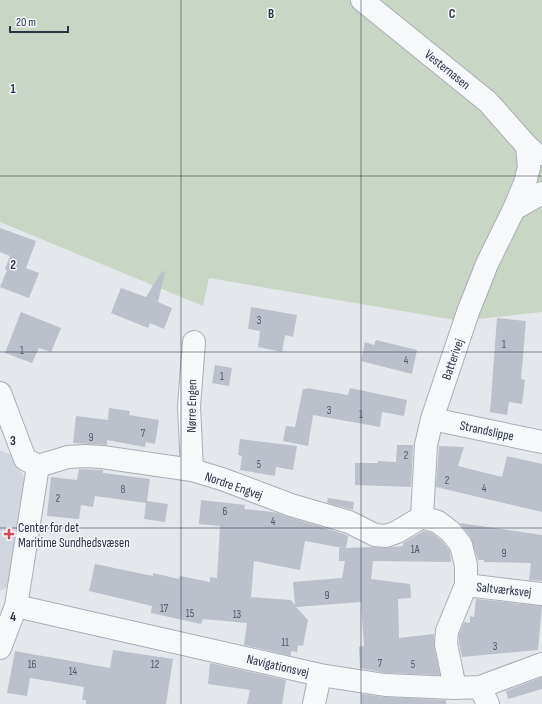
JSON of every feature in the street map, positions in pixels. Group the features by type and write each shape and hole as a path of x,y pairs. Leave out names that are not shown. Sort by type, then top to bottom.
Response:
{"street":[{"name":"Vesternasen","path":"362,0 488,102 534,153"},
{"name":"Batterivej","path":"422,517 426,445 432,419 468,312 487,264 525,183 534,153"},
{"path":"514,209 542,193"},
{"name":"Nørre Engen","path":"192,470 189,406 194,342"},
{"path":"0,393 25,458 38,466 16,606 0,648"},
{"name":"Strandslippe","path":"432,419 542,442"},
{"name":"Nordre Engvej","path":"38,466 68,457 85,456 102,457 192,470 222,479 291,505 349,522 375,535 386,536 397,532 422,517"},
{"path":"422,517 438,522 451,532 461,545 466,565 466,585 447,631 446,644 454,688"},
{"name":"Saltværksvej","path":"466,585 542,594"},
{"name":"Navigationsvej","path":"16,606 320,675 385,685 454,688 484,695 542,664"},
{"path":"314,704 320,675"}],"shaded area":[{"name":"Center for det Maritime Sundhedsvæsen","path":"0,450 18,458 19,466 26,482 9,586 0,591"}],"green space":[{"path":"0,0 542,0 542,312 461,321 209,278 203,306 0,222"}],"building":[{"path":"0,228 36,241 26,268 39,273 29,298 0,287 7,270 5,269 10,256 0,252"},
{"path":"162,271 165,272 158,302 172,308 164,329 150,323 148,328 111,313 121,288 146,297"},
{"path":"251,307 297,315 293,337 285,335 282,352 258,347 260,331 248,329"},
{"path":"21,312 61,328 51,352 39,348 32,363 5,353"},
{"path":"497,318 526,321 521,379 525,380 522,404 509,402 507,415 490,412"},
{"path":"376,340 417,350 412,374 361,361 365,342 374,345"},
{"path":"215,365 232,368 229,386 212,383"},
{"path":"307,388 348,395 350,388 407,400 404,416 382,412 380,427 313,415 308,446 283,441 286,426 295,427 303,389"},
{"path":"109,408 130,411 129,415 159,420 155,444 146,442 145,447 107,440 107,445 73,443 76,416 108,420"},
{"path":"240,439 297,446 293,470 276,467 275,476 240,470 242,456 238,455"},
{"path":"397,445 413,445 411,487 355,485 355,463 378,463 378,461 396,462"},
{"path":"439,446 464,447 458,466 502,477 507,456 542,464 542,512 436,487"},
{"path":"79,469 103,470 103,473 150,479 147,501 168,504 165,522 144,519 146,503 95,496 93,507 81,505 79,519 47,516 51,477 77,480"},
{"path":"328,498 354,502 353,510 327,503"},
{"path":"201,500 245,505 244,509 273,512 344,534 348,536 346,548 385,548 403,546 403,543 424,531 432,533 442,541 450,551 451,562 373,561 371,579 410,584 411,598 398,599 399,638 434,634 434,646 440,675 386,673 360,668 359,647 364,646 361,602 296,607 308,620 303,646 298,645 297,652 291,651 291,656 244,645 247,623 203,619 201,624 151,613 152,606 89,591 95,564 153,576 153,573 179,579 180,576 210,582 210,577 217,578 220,526 199,524","holes":["305,541 343,548 339,548 339,561 345,561 342,578 293,582 295,605 291,600 251,597 254,561 300,570"]},
{"path":"460,523 542,535 542,581 529,580 531,563 484,562 484,560 478,560 471,538"},
{"path":"476,599 542,606 538,650 462,657 459,634 464,622 470,623 470,616 474,617"},
{"path":"113,650 173,659 166,704 86,704 86,700 82,700 84,687 30,678 27,696 7,693 15,651 110,668"},
{"path":"210,663 286,680 282,704 247,704 250,690 208,684"},
{"path":"542,677 542,689 508,699 506,691"},
{"path":"361,694 384,697 446,700 446,704 361,704"}],"place":[{"name":"Center for det Maritime Sundhedsvæsen","path":"9,534"}]}
